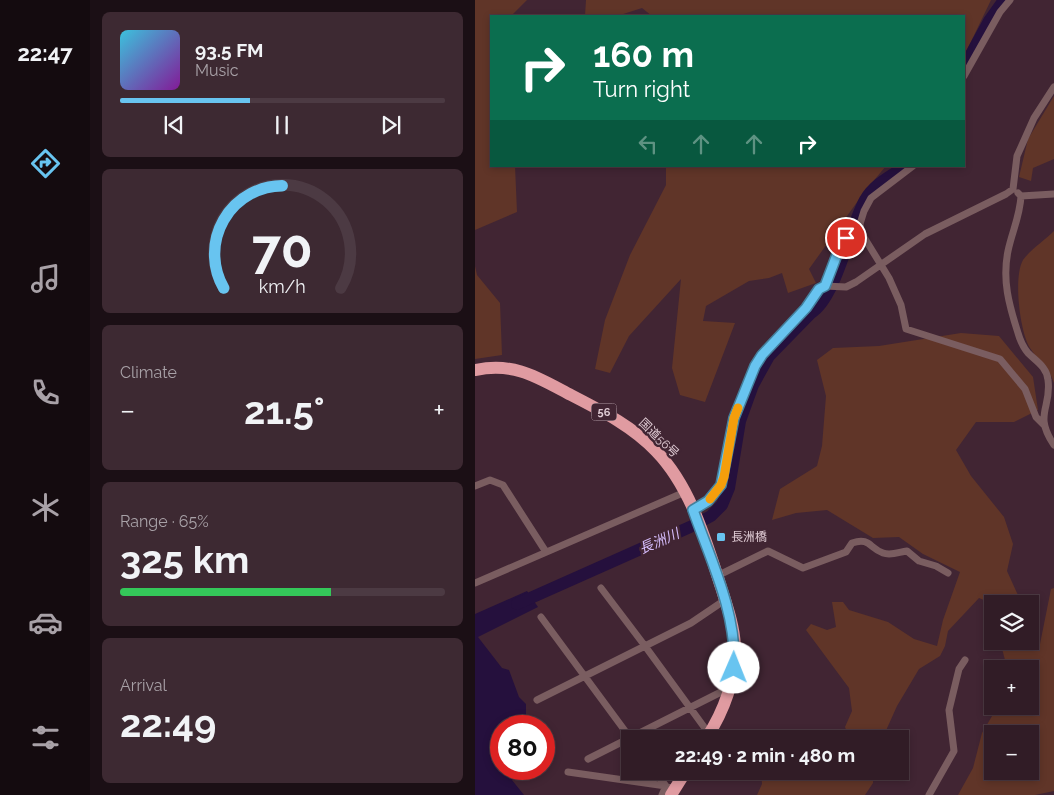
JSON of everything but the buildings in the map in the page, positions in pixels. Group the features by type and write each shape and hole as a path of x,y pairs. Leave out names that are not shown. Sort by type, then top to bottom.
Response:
{"highway":[{"name":"国道56号","path":"475,370 492,367 512,368 531,374 609,414 631,428 656,450 672,469 694,512 732,624 735,646 730,692 711,730"},
{"path":"671,790 679,780"}],"street":[{"path":"965,74 1000,12 1010,0"},
{"path":"694,512 708,501 721,485 734,418 755,366 762,355 806,308 819,289 825,286 846,287 881,266 925,234 1013,189 1017,156 1034,118 1054,87"},
{"path":"912,167 871,198 860,224 862,234 901,304 906,329 999,359 1025,389 1036,417 1044,425"},
{"path":"1013,189 1021,196 1054,194"},
{"path":"1021,196 1017,225 1008,250 1006,290 1008,304 1021,341 1027,352 1045,370 1048,380 1044,425 1045,432 1054,445"},
{"path":"825,286 843,239 862,234"},
{"path":"475,486 490,480 503,484 546,552"},
{"path":"475,583 685,492"},
{"path":"717,576 768,551 803,568 846,552 852,543 860,541 865,541 882,553 907,551 919,561 936,566 948,573"},
{"path":"601,588 706,730"},
{"path":"537,700 691,624 725,600"},
{"path":"541,616 625,730"},
{"path":"929,795 954,751 949,710 959,669 965,660"},
{"path":"647,730 723,691 730,692"},
{"path":"588,759 621,743"},
{"path":"568,772 671,790"},
{"path":"663,780 671,790"},
{"path":"663,795 671,790"}],"shaded area":[{"path":"475,0 527,0 512,15 490,15 490,167 515,167 517,212 475,230"},
{"path":"586,0 991,0 965,54 965,15 651,15 642,8 620,15 585,15"},
{"path":"1054,96 1054,159 1033,168 1031,181 1019,177 1028,139"},
{"path":"666,167 885,167 865,191 809,269 816,283 788,293 782,273 769,278 749,281 706,306 703,321 735,323 705,402 680,395 672,368 681,279 629,336 610,373 595,369 605,320 630,255 666,185"},
{"path":"1054,231 1054,383 1026,340 1019,304 1018,279 1023,260"},
{"path":"475,266 477,275 500,303 502,355 475,359"},
{"path":"961,333 999,336 1033,377 1038,410 1014,422 976,422 956,450 971,476 1004,517 1013,544 1007,571 1018,595 984,595 984,600 979,598 948,631 945,646 940,656 919,669 897,706 886,730 846,730 845,727 852,711 849,688 806,630 811,624 827,630 836,627 832,602 843,602 849,610 888,622 914,639 937,646 943,620 960,572 923,554 899,537 873,538 827,510 796,513 772,520 780,489 817,466 822,446 826,396 817,360 833,348 879,346"},
{"path":"1054,588 1054,791 1035,795 958,795 973,768 984,730 984,780 1039,780 1039,725 987,725 993,715 1039,715 1039,660 1005,660 1002,650 1039,650 1039,642 1040,644 1051,589"},
{"path":"527,591 538,607 478,637 502,668 509,670 519,697 526,704 526,715 490,715 490,780 512,780 524,795 475,795 475,614"},
{"path":"762,780 873,780 865,795 757,795"}],"waterway":[{"name":"長洲川","path":"965,65 989,21 1004,0"},
{"name":"長洲川","path":"517,604 690,527 711,516 722,505 729,488 740,421 753,385 769,356 820,305 828,293 859,213 869,194 883,181 904,167"}],"slow traffic":[{"path":"710,499 721,485 724,477 734,418 738,408"}],"place":[{"name":"長洲橋","path":"721,537"}],"route":[{"path":"734,668 735,646 732,624 693,510 708,501 721,485 734,418 755,366 770,345 806,308 819,289 825,286 843,239 846,238"}]}
